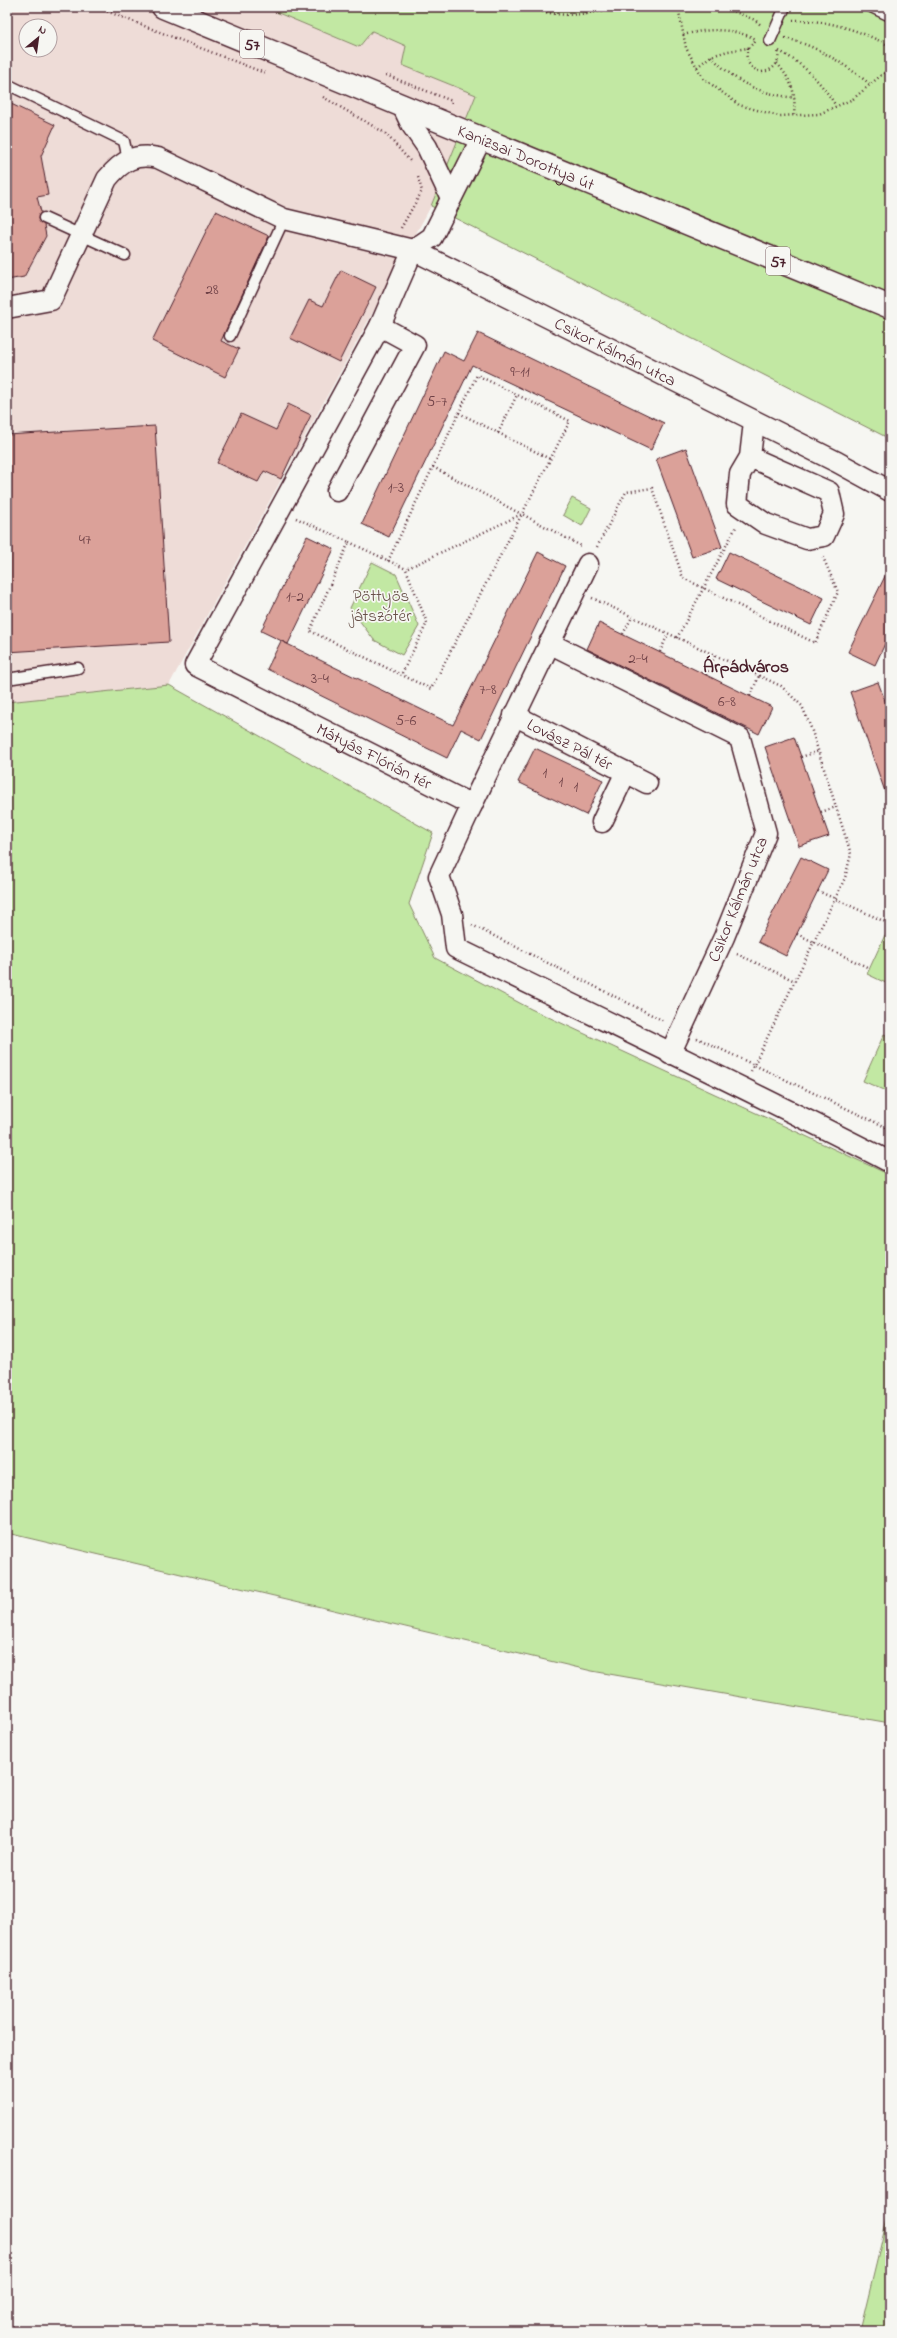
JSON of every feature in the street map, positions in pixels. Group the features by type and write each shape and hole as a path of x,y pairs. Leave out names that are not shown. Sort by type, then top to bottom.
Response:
{"main road":[{"name":"Kanizsai Dorottya út","path":"163,7 890,307"}],"street":[{"path":"402,106 411,124 427,147 452,198"},
{"path":"280,510 380,326 413,250 432,237 480,139"},
{"name":"Csikor Kálmán utca","path":"128,159 147,156 158,158 284,219 413,250 754,422 837,462 890,491"},
{"path":"7,308 51,300 107,179 116,168 128,159"},
{"path":"337,491 415,345 380,326"},
{"path":"750,457 829,492 834,514 824,536 807,539 766,524 737,504 740,474 750,457 754,422"},
{"name":"Mátyás Flórián tér","path":"280,510 195,665 472,805"},
{"path":"591,558 514,715 439,876 452,914 456,948 670,1054 713,1073 890,1162"},
{"name":"Csikor Kálmán utca","path":"549,643 740,738 766,833 720,946 670,1054"},
{"name":"Lovász Pál tér","path":"514,715 647,783"},
{"name":"Lovász Pál tér","path":"602,822 626,772"}],"lane":[{"path":"771,38 785,7"},
{"path":"871,7 890,16"},
{"path":"7,84 124,141 128,159"},
{"path":"44,218 125,255"},
{"path":"230,336 284,219"},
{"path":"7,679 78,668"}],"path":[{"path":"96,7 275,77"},
{"path":"531,7 545,13 587,15 618,7"},
{"path":"584,7 587,15"},
{"path":"678,7 686,48 703,78 739,105 779,116 819,114 853,99 885,72 890,63"},
{"path":"723,7 755,20 771,38 778,51 777,63 768,72 755,70 747,61 748,48"},
{"path":"779,21 810,20 841,25 871,36 890,46"},
{"path":"683,35 702,30 720,30 740,32 758,40"},
{"path":"697,66 711,56 728,51 748,48 758,40 771,38 799,41 825,52 870,84"},
{"path":"778,51 795,59 811,73 825,88 836,106"},
{"path":"711,56 726,72 747,86 770,94 795,98"},
{"path":"777,63 789,78 795,98 794,115"},
{"path":"318,94 385,133 416,167"},
{"path":"393,244 422,191 417,173"},
{"path":"349,542 310,631 430,689 570,421 477,375 388,561"},
{"path":"498,433 517,395"},
{"path":"459,413 550,459"},
{"path":"433,467 522,514 591,558 626,492 652,488 683,578 815,644 838,592 815,538"},
{"path":"280,510 406,569 427,623 401,675"},
{"path":"677,638 745,510"},
{"path":"406,569 522,514"},
{"path":"623,634 632,617"},
{"path":"660,652 668,634"},
{"path":"885,645 890,648"},
{"path":"706,674 715,656"},
{"path":"890,664 890,669"},
{"path":"750,696 759,676"},
{"path":"886,703 890,702"},
{"path":"801,757 819,752"},
{"path":"820,812 836,807"},
{"path":"818,891 890,924"},
{"path":"797,934 869,968"},
{"path":"720,946 795,981"}],"shaded area":[{"path":"7,7 264,7 359,47 371,31 406,46 403,65 476,95 431,206 169,685 7,702"}],"green space":[{"path":"264,7 890,7 890,439 431,206 476,95 402,65 406,46 372,31 359,47"},
{"path":"572,498 591,508 582,526 563,515"},
{"name":"Pöttyös játszótér","path":"372,562 396,574 419,626 402,655 374,640 350,608"},
{"path":"169,685 433,833 409,904 435,958 531,1009 890,1175 890,1723 592,1671 7,1533 7,702"},
{"path":"885,935 890,937 890,985 867,974"},
{"path":"884,1034 890,1037 890,1093 863,1081"},
{"path":"890,2207 890,2331 860,2331"}],"building":[{"path":"7,102 55,125 41,156 48,195 37,197 41,212 38,219 44,225 46,236 24,277 7,280"},
{"path":"216,211 269,236 221,341 239,349 225,377 152,341"},
{"path":"341,270 376,287 339,362 290,338 309,300 323,306"},
{"path":"478,333 664,423 651,450 472,365 389,537 362,524 444,351 464,361"},
{"path":"288,404 311,415 281,479 264,471 258,482 217,463 241,414 276,430"},
{"path":"155,426 169,642 7,652 7,435"},
{"path":"686,448 722,547 692,557 656,459"},
{"path":"307,536 334,549 288,644 261,631"},
{"path":"538,552 565,566 481,739 461,729 447,758 267,669 281,641 453,725"},
{"path":"729,552 824,598 811,625 716,579"},
{"path":"890,566 890,633 875,665 848,652"},
{"path":"599,623 772,707 759,734 587,649"},
{"path":"878,682 890,714 890,800 888,800 850,692"},
{"path":"794,737 829,836 799,846 765,747"},
{"path":"535,748 603,780 586,815 518,782"},
{"path":"801,857 828,870 786,956 758,942"}],"district":[{"name":"Árpádváros","path":"746,666"}]}
